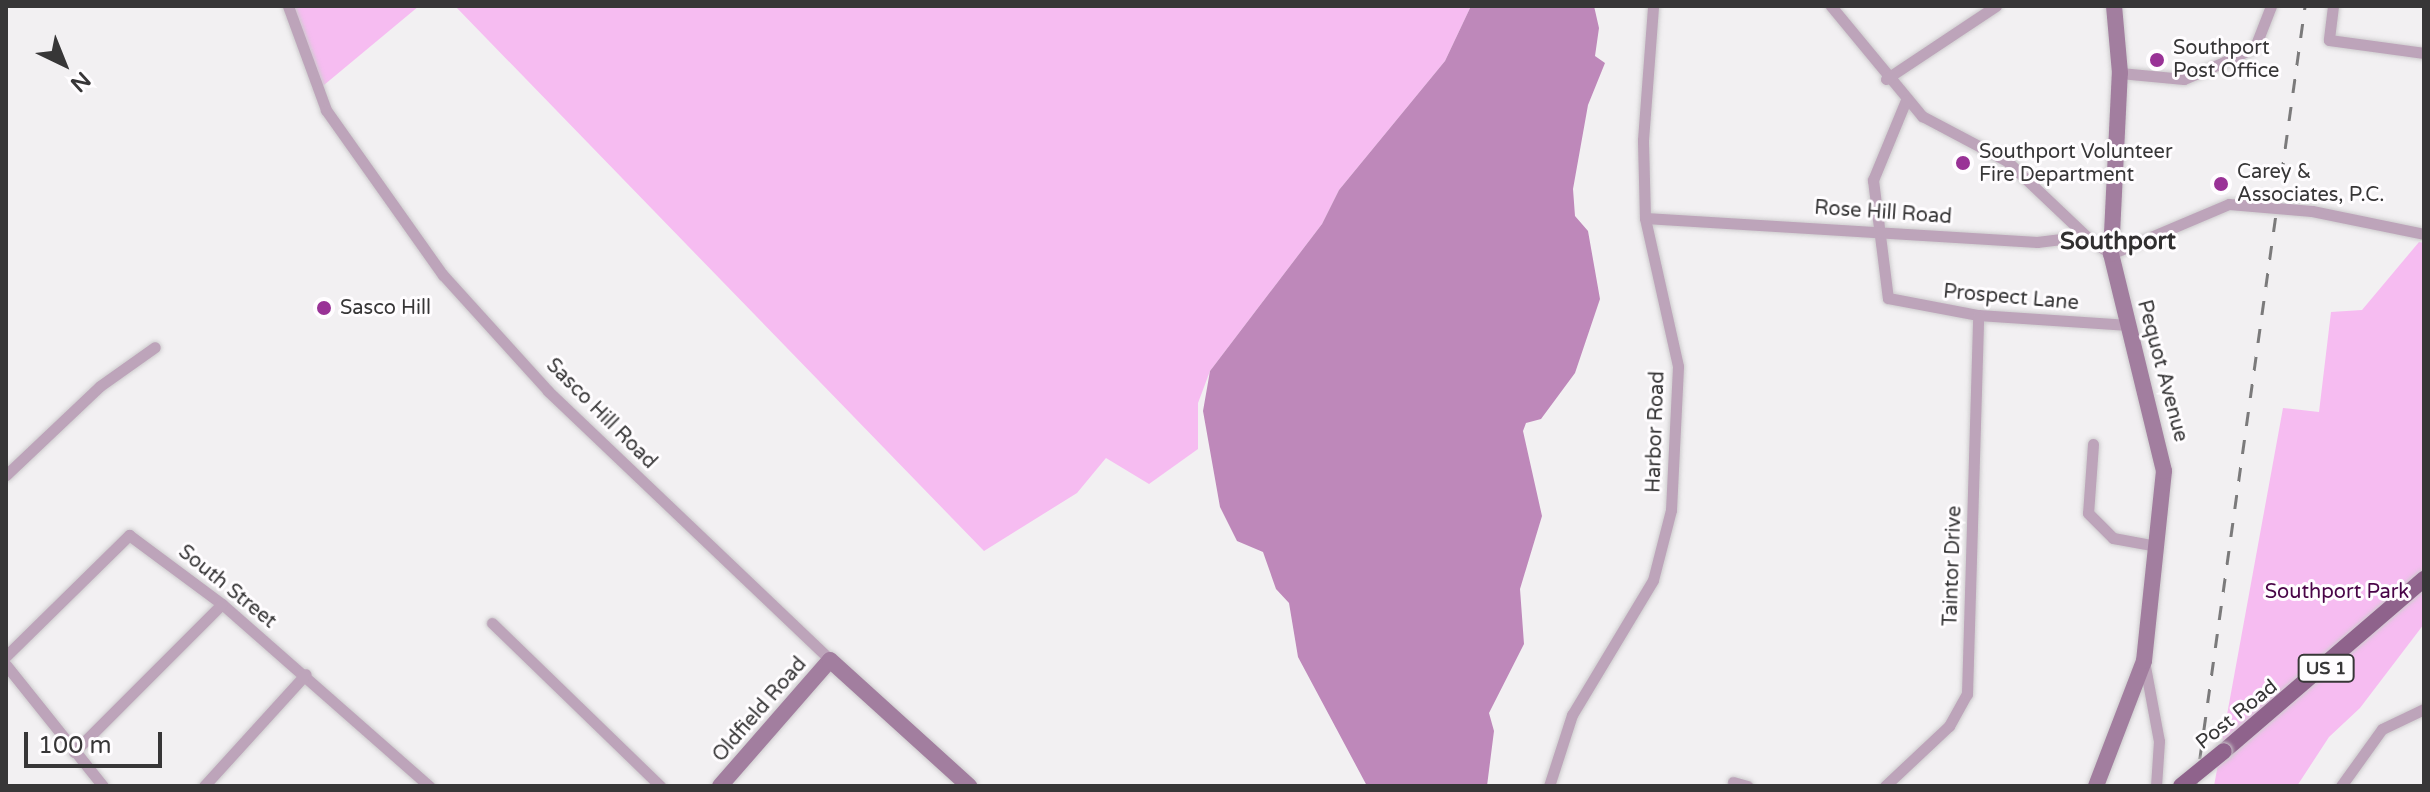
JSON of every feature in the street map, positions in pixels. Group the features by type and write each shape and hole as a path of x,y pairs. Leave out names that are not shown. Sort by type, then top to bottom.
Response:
{"main road":[{"name":"Post Road","path":"2181,786 2424,579"}],"street":[{"name":"Sasco Hill Road","path":"288,6 326,110 443,275 548,391 830,660 969,786"},
{"name":"Harbor Road","path":"1549,786 1572,715 1653,580 1671,510 1678,366 1645,218 1643,140 1653,6"},
{"path":"1831,6 1886,79 1906,100 1937,125 2007,161 2086,236 2111,254 2229,204 2312,211 2424,234"},
{"path":"1886,79 1996,6"},
{"name":"Pequot Avenue","path":"2096,786 2144,661 2157,546 2163,445 2111,254 2120,73 2114,6"},
{"path":"2120,73 2184,79 2198,74 2255,47 2271,6"},
{"path":"2333,6 2329,40 2424,52"},
{"path":"1877,230 1873,180 1906,100"},
{"name":"Rose Hill Road","path":"1645,218 2037,242 2086,236"},
{"name":"Prospect Lane","path":"1877,230 1883,290 1891,301 1978,315 2129,325"},
{"name":"Taintor Drive","path":"1885,786 1949,726 1967,694 1978,315"},
{"path":"6,475 100,386 155,347"},
{"path":"2093,444 2088,513 2113,538 2157,546"},
{"name":"South Street","path":"6,656 129,535 222,604 306,674 429,786"},
{"path":"74,752 222,604"},
{"path":"492,623 660,786"},
{"name":"Oldfield Road","path":"720,786 830,660"},
{"path":"2144,661 2159,741 2156,786"},
{"path":"6,665 103,786"},
{"path":"204,786 306,674"},
{"path":"2341,786 2382,729 2424,709"},
{"path":"214,776 224,786"},
{"path":"1733,782 1747,786"}],"green space":[{"path":"293,6 419,6 318,90"},
{"path":"455,6 1471,6 1445,61 1339,190 1322,224 1210,371 1198,403 1198,449 1149,484 1106,458 1077,493 984,551"},
{"name":"Southport Park","path":"2419,242 2424,243 2424,624 2360,708 2329,737 2297,786 2214,786 2283,408 2319,412 2331,312 2362,310"}],"shaded area":[{"path":"1471,6 1594,6 1599,28 1595,56 1605,63 1588,105 1573,189 1575,216 1588,231 1600,299 1575,373 1541,419 1526,423 1523,431 1542,516 1520,589 1524,644 1489,713 1494,731 1487,786 1367,786 1298,657 1289,603 1276,589 1263,552 1237,541 1220,507 1203,411 1210,371 1322,224 1339,190 1445,61"}],"railway":[{"path":"2196,786 2305,6"}],"place":[{"name":"Southport Post Office","path":"2157,60"},
{"name":"Southport Volunteer Fire Department","path":"1963,163"},
{"name":"Carey & Associates, P.C.","path":"2221,184"},
{"name":"Sasco Hill","path":"324,308"}],"district":[{"name":"Southport","path":"2118,242"}]}
